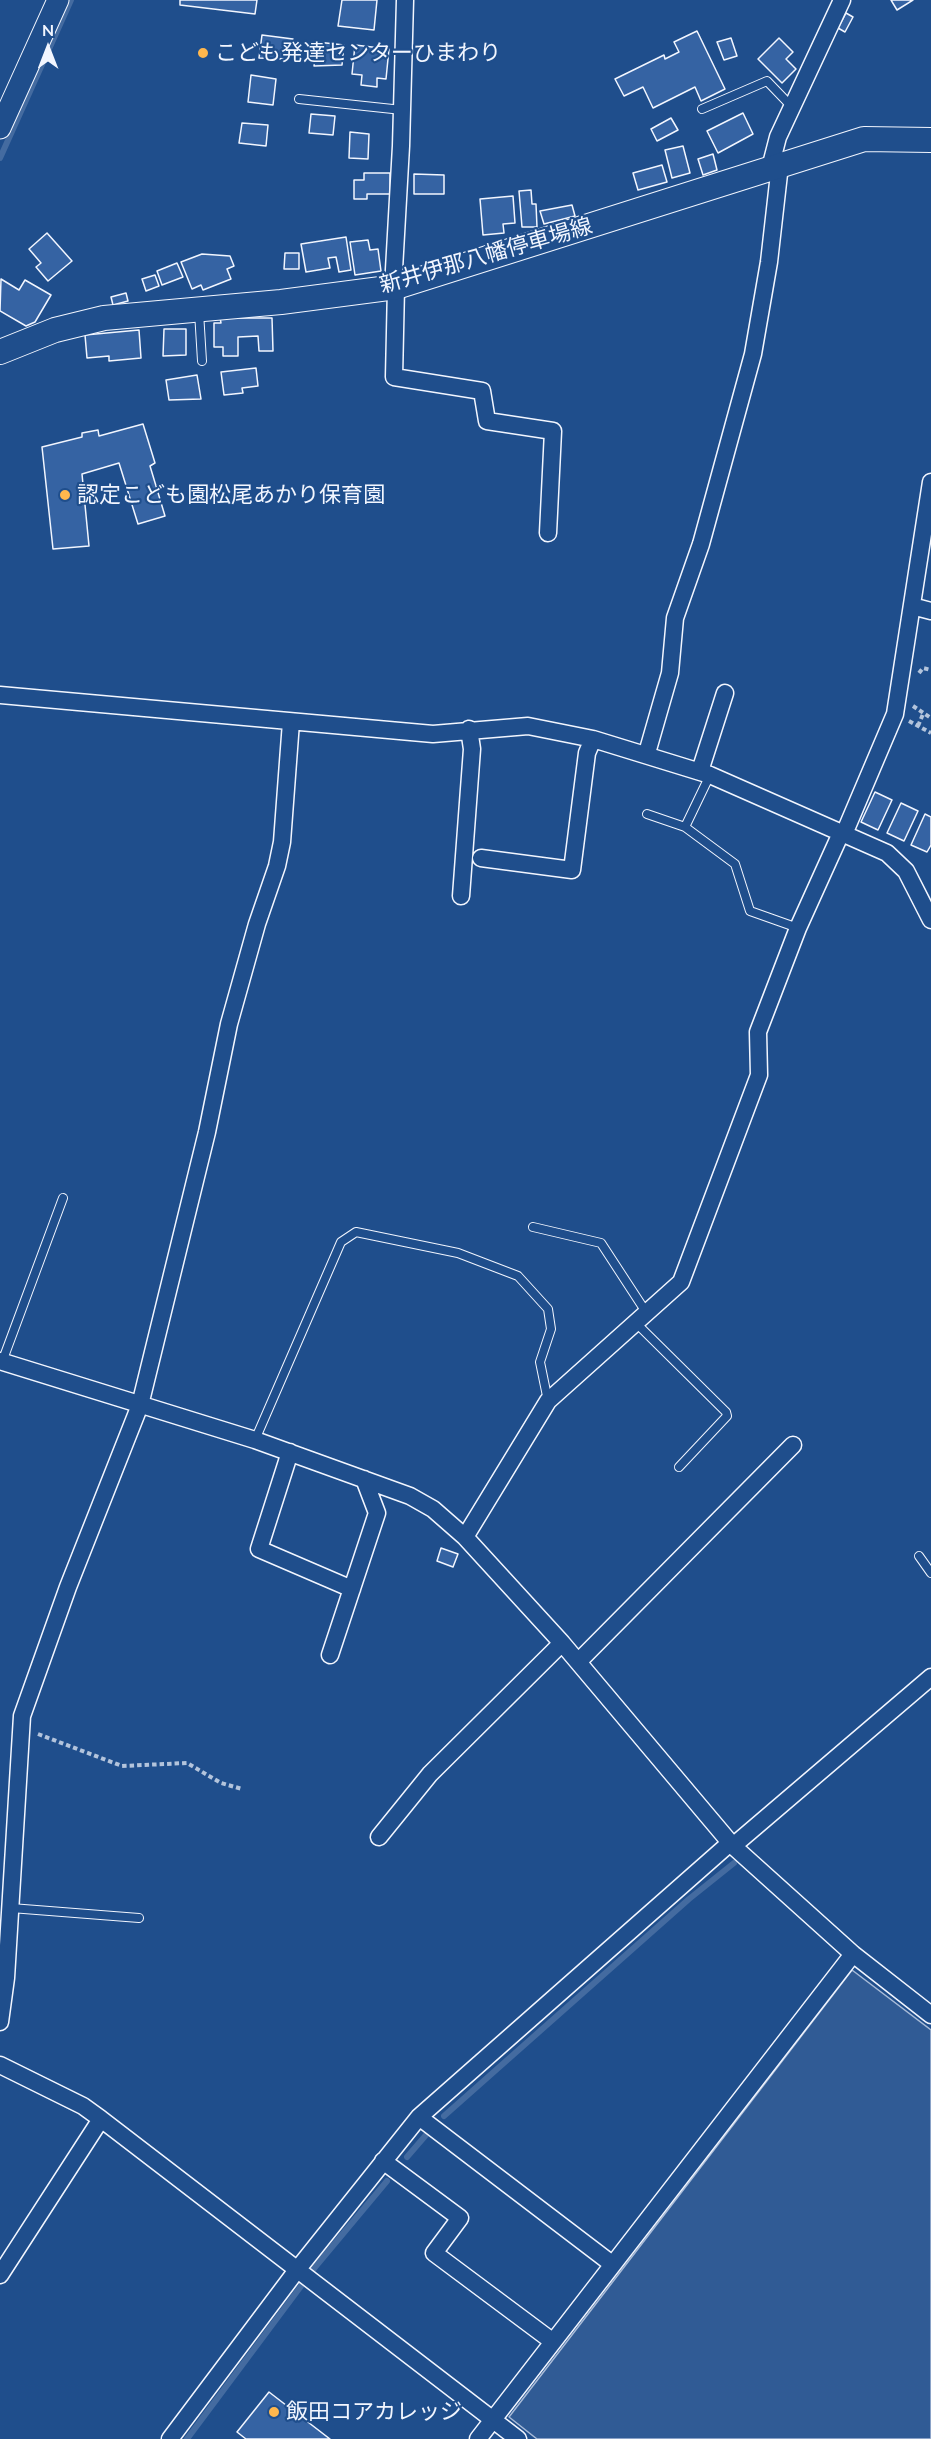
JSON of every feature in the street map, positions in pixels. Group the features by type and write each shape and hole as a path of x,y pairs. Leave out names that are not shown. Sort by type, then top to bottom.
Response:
{"main road":[{"name":"新井伊那八幡停車場線","path":"0,352 82,322 104,318 281,302 394,287 864,139 931,140"}],"street":[{"path":"0,128 58,0"},
{"path":"405,0 394,287 394,377 482,391 488,421 554,431 548,533"},
{"path":"646,753 670,674 675,618 701,544 753,354 769,262 775,167 773,150 842,0"},
{"path":"465,1537 548,1401 681,1282 759,1075 758,1032 798,928 895,714 931,482"},
{"path":"912,606 931,611"},
{"path":"705,773 725,693"},
{"path":"0,694 433,735 449,735 469,729 528,726 593,739 646,753 705,773 896,860 906,871 931,920"},
{"path":"0,2022 11,1908 22,1716 68,1587 140,1405 207,1132 229,1024 257,924 277,866 282,842 291,722"},
{"path":"461,896 472,749 469,729"},
{"path":"480,858 572,870 587,753 593,739"},
{"path":"1,1361 255,1440 410,1496 433,1509 465,1537 562,1643 732,1844 853,1954 931,2015"},
{"path":"578,1662 793,1445"},
{"path":"290,1452 259,1549 352,1589"},
{"path":"330,1656 377,1513 364,1479"},
{"path":"379,1837 430,1774 562,1643"},
{"path":"171,2439 304,2276 383,2161 419,2117 732,1844 931,1677"},
{"path":"478,2439 853,1954"},
{"path":"0,2065 84,2106 518,2439"},
{"path":"419,2117 612,2264"},
{"path":"0,2275 101,2119"},
{"path":"383,2161 460,2218 434,2253 552,2341"}],"lane":[{"path":"702,109 767,81 792,107"},
{"path":"299,99 402,110"},
{"path":"199,308 202,361"},
{"path":"685,827 705,773"},
{"path":"647,814 685,827 735,864 750,911 798,928"},
{"path":"1,1361 63,1198"},
{"path":"532,1227 601,1243 641,1318 726,1412 727,1416 679,1467"},
{"path":"255,1440 341,1242 356,1232 458,1252 518,1276 548,1310 551,1329 540,1362 548,1401"},
{"path":"920,1556 931,1573"},
{"path":"11,1908 139,1918"}],"path":[{"path":"918,678 920,670 931,670"},
{"path":"912,697 914,708 931,718"},
{"path":"895,714 931,733"},
{"path":"918,726 923,714"},
{"path":"22,1728 122,1766 187,1763 221,1783 242,1789"}],"shaded area":[{"path":"852,1970 931,2030 931,2439 537,2439 509,2417"}],"building":[{"path":"180,0 257,0 255,14 180,5"},
{"path":"342,0 377,0 374,30 338,26"},
{"path":"891,0 913,0 897,10"},
{"path":"846,13 853,17 845,32 838,28"},
{"path":"697,31 725,89 701,101 695,87 653,108 643,87 624,96 615,79 664,55 665,59 679,52 674,42"},
{"path":"262,35 293,39 291,52 287,52 286,59 259,58"},
{"path":"731,38 737,56 724,60 717,42"},
{"path":"779,38 793,52 786,59 796,69 782,83 758,59"},
{"path":"317,42 344,45 342,65 314,66"},
{"path":"355,45 389,49 386,79 377,78 377,87 361,85 362,75 352,74"},
{"path":"251,75 276,79 273,105 248,102"},
{"path":"743,113 753,134 718,153 707,131"},
{"path":"311,114 335,116 333,135 309,133"},
{"path":"671,118 678,130 657,141 651,129"},
{"path":"242,123 268,125 266,146 239,143"},
{"path":"350,132 369,134 368,159 349,158"},
{"path":"683,146 690,173 672,178 665,150"},
{"path":"713,154 717,170 703,175 698,159"},
{"path":"662,165 667,182 638,190 633,173"},
{"path":"364,173 390,173 390,194 367,194 367,199 354,199 354,180 364,180"},
{"path":"414,174 444,175 444,194 414,194"},
{"path":"531,190 532,204 536,204 537,227 522,227 519,191"},
{"path":"513,196 515,223 503,224 504,233 483,235 480,199"},
{"path":"572,205 575,216 544,224 540,211"},
{"path":"47,233 72,261 48,281 36,267 41,263 29,249"},
{"path":"346,237 351,270 339,272 336,257 328,258 330,268 306,272 301,244"},
{"path":"368,240 370,250 378,249 381,271 355,275 350,242"},
{"path":"285,253 299,253 299,269 284,269"},
{"path":"202,254 230,256 234,266 227,269 231,279 203,290 201,285 192,289 181,262"},
{"path":"177,263 183,277 162,285 157,271"},
{"path":"155,275 159,286 146,291 142,279"},
{"path":"1,279 19,290 25,280 51,295 35,322 26,326 0,311"},
{"path":"126,293 128,301 113,305 111,297"},
{"path":"220,318 272,318 273,351 259,351 258,336 238,337 238,356 223,356 223,347 214,347 214,323 221,323"},
{"path":"164,329 186,329 186,355 163,356"},
{"path":"139,330 141,358 109,361 109,356 87,358 85,335"},
{"path":"256,368 258,386 242,388 243,393 224,395 221,372"},
{"path":"197,375 201,399 169,400 166,380"},
{"name":"認定こども園松尾あかり保育園","path":"143,424 155,463 150,466 165,516 138,524 119,463 82,474 89,546 53,549 42,447 82,437 82,433 98,430 99,436"},
{"path":"875,792 892,800 878,830 861,822"},
{"path":"901,803 918,811 904,841 887,833"},
{"path":"925,814 931,817 931,845 927,852 911,845"},
{"path":"441,1548 458,1554 453,1567 437,1561"},
{"name":"飯田コアカレッジ","path":"269,2392 330,2439 246,2439 237,2432"}],"waterway":[{"path":"0,158 71,0"},
{"path":"444,2116 689,1899 734,1863"},
{"path":"407,2157 426,2135"},
{"path":"187,2439 316,2266 387,2181"}],"place":[{"name":"こども発達センターひまわり","path":"203,53"},
{"name":"認定こども園松尾あかり保育園","path":"65,495"},
{"name":"飯田コアカレッジ","path":"274,2412"}]}
